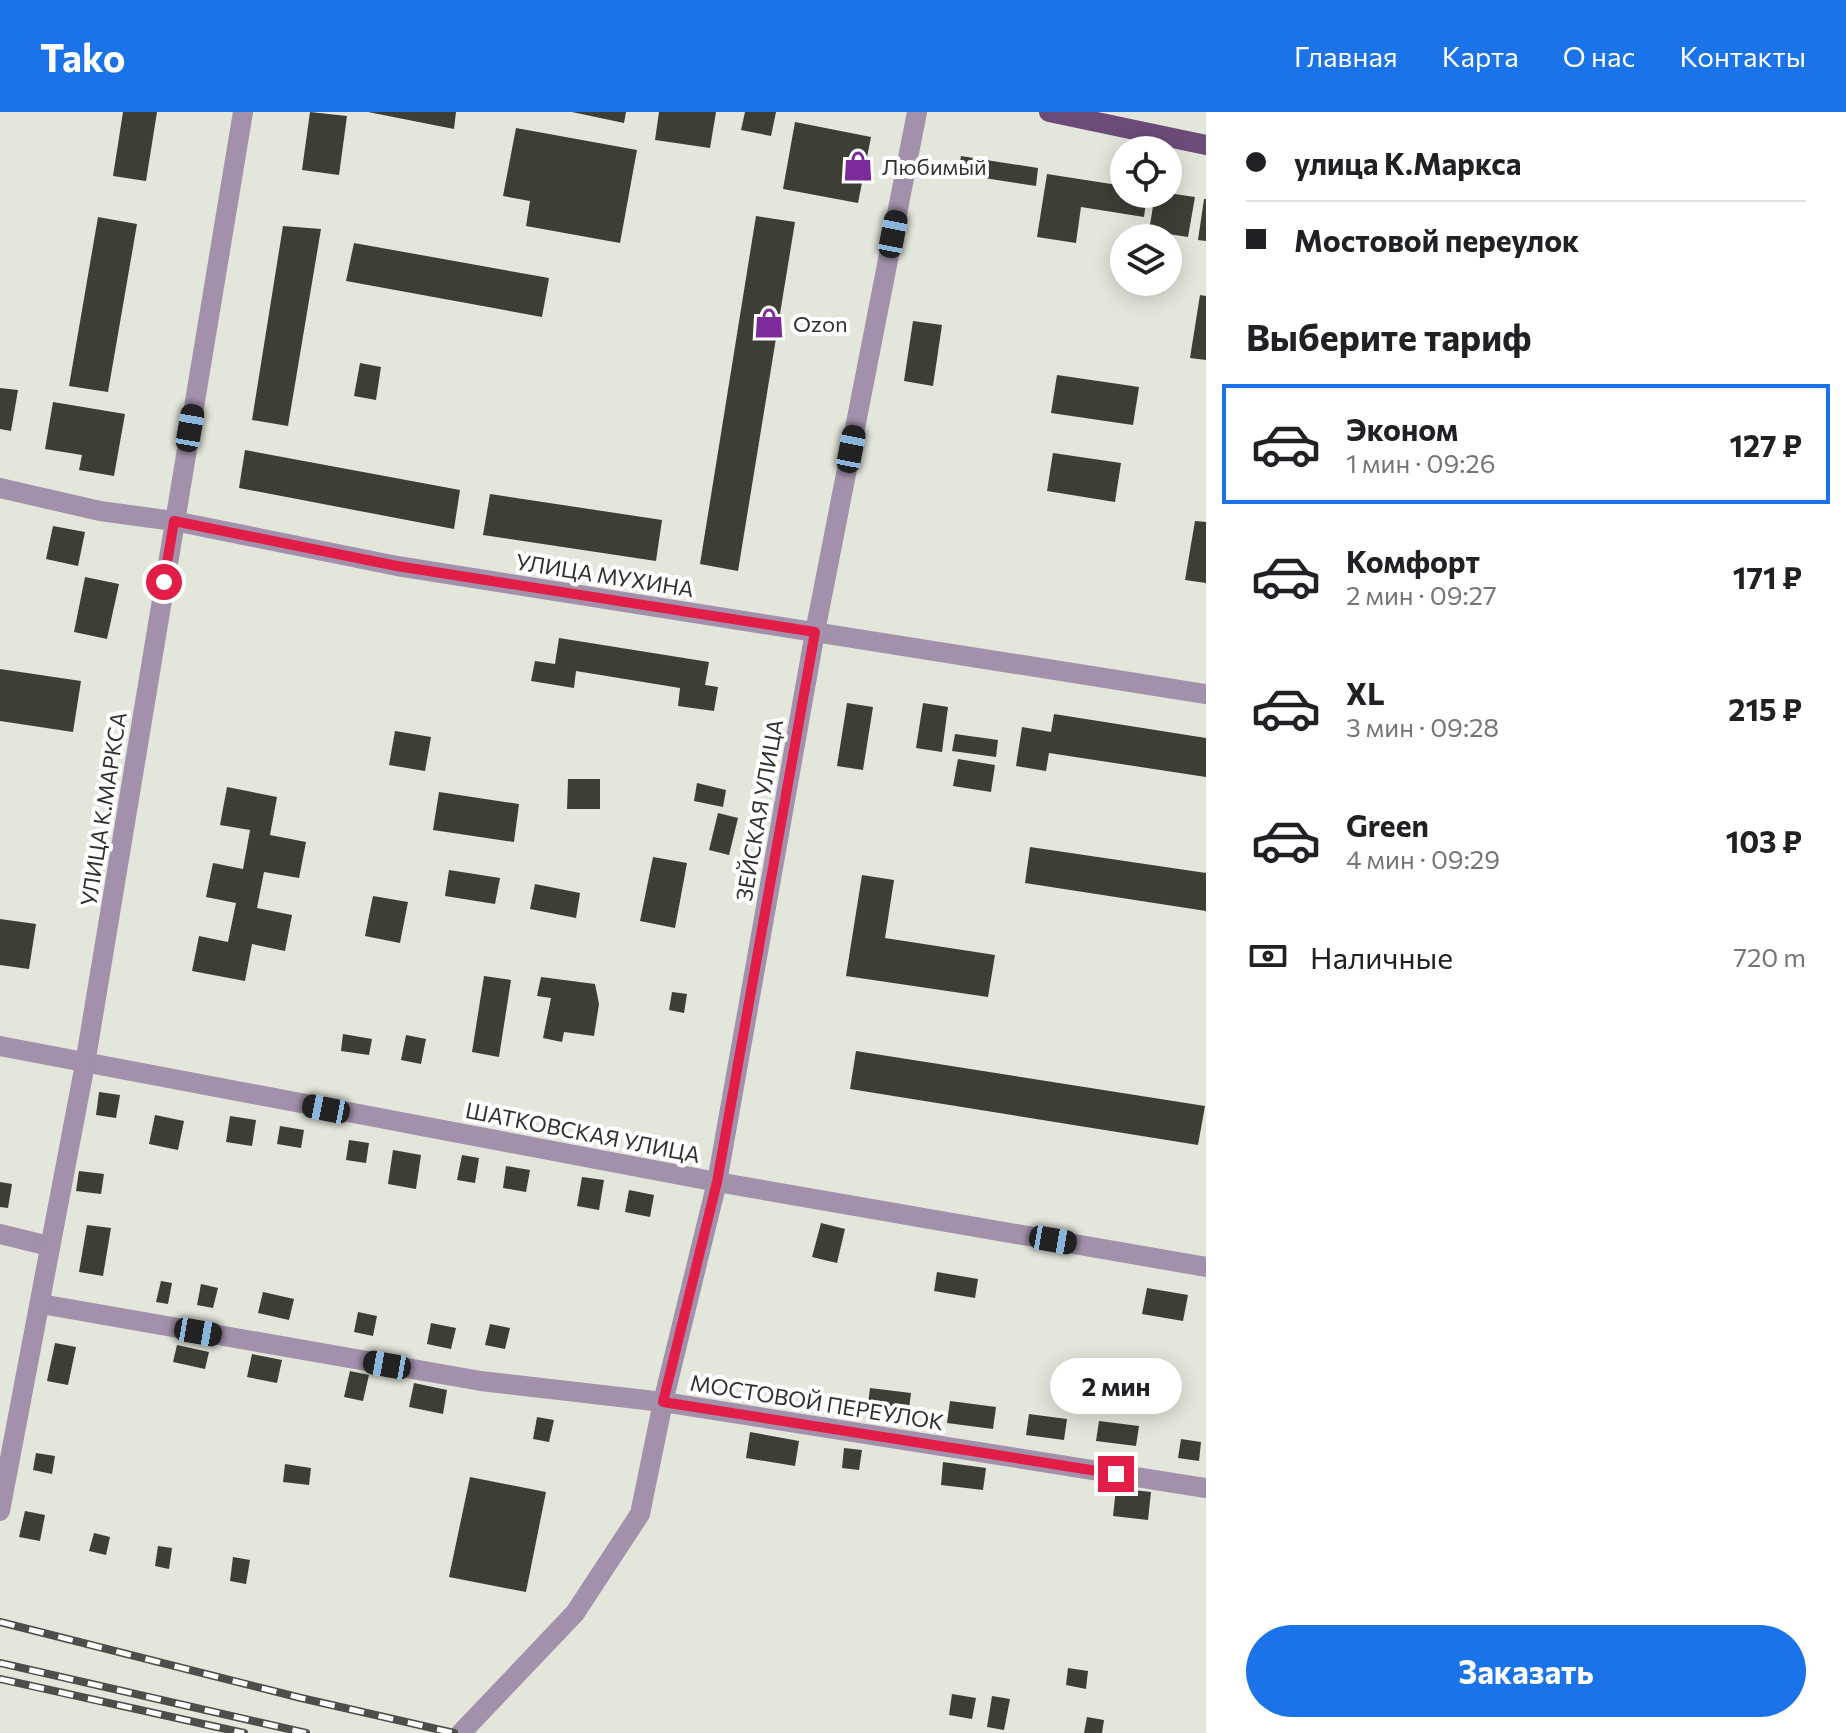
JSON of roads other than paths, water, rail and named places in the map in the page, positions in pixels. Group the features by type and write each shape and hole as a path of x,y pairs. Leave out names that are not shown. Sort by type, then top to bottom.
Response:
{"main road":[{"path":"1049,112 1206,145"}],"street":[{"name":"УЛИЦА К.МАРКСА","path":"0,1511 85,1064 243,112"},
{"name":"ЗЕЙСКАЯ УЛИЦА","path":"461,1733 575,1613 640,1514 663,1402 717,1182 815,632 917,112"},
{"name":"УЛИЦА МУХИНА","path":"0,488 100,511 174,521 397,566 1206,694"},
{"name":"ШАТКОВСКАЯ УЛИЦА","path":"0,1046 717,1182 1206,1267"},
{"path":"0,1234 49,1246"},
{"name":"МОСТОВОЙ ПЕРЕУЛОК","path":"41,1304 481,1381 663,1402 1206,1488"}],"railway":[{"path":"0,1622 454,1733"},
{"path":"0,1663 306,1733"},
{"path":"0,1679 244,1733"}],"place":[{"name":"Любимый","path":"858,166"},
{"name":"Ozon","path":"769,323"}]}
